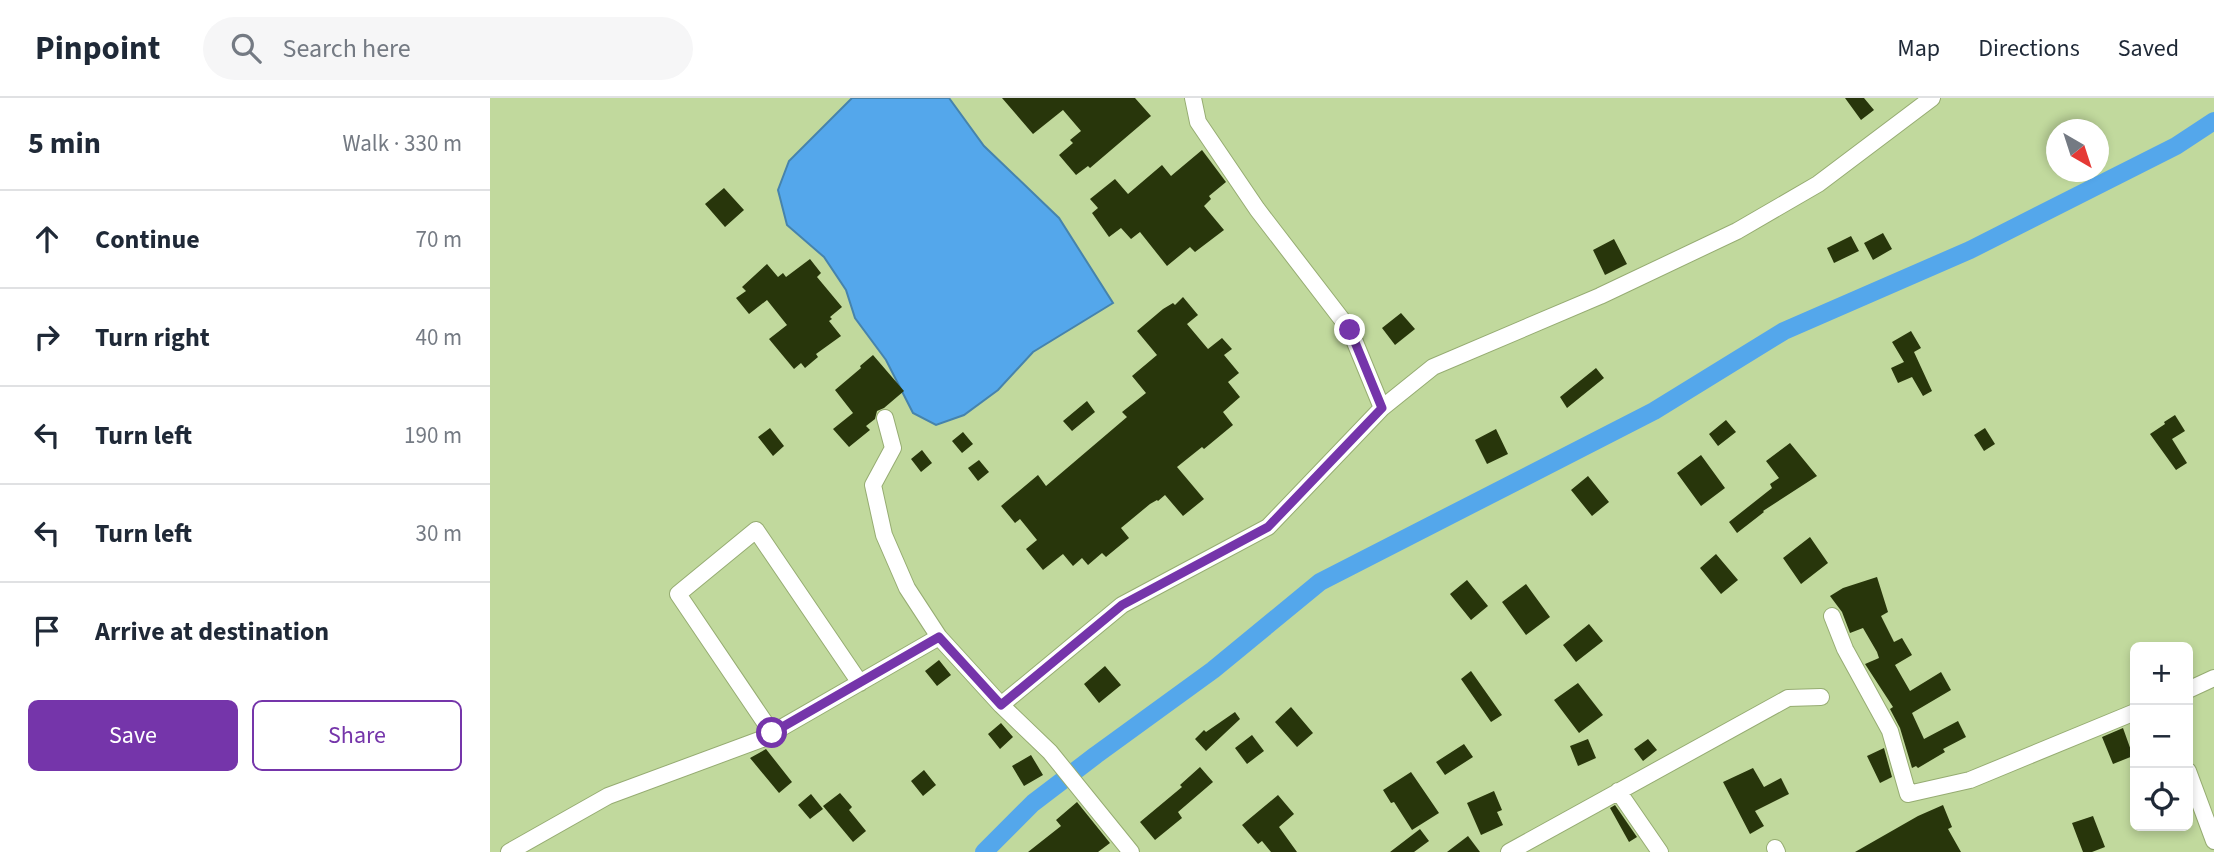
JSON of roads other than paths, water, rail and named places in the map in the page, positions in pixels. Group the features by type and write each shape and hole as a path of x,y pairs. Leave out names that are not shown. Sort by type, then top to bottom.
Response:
{"street":[{"path":"1193,98 1198,122 1257,209 1350,330 1382,408"},
{"path":"1001,705 1122,605 1268,527 1382,408 1433,367 1600,296 1737,231 1818,184 1932,98"},
{"path":"885,418 892,448 873,485 884,535 907,588 939,637 1001,705 1050,752 1102,814 1127,851"},
{"path":"772,733 678,594 756,530 860,683"},
{"path":"1832,616 1845,649 1890,731 1908,794 1970,780 2130,714"},
{"path":"509,852 608,796 762,739 939,637"},
{"path":"2193,688 2214,678"},
{"path":"1509,852 1788,698 1821,697"},
{"path":"2193,784 2214,841"},
{"path":"1618,791 1660,852"}],"water":[{"path":"852,98 949,98 984,146 1059,218 1113,303 1033,352 998,390 964,415 936,425 913,413 886,360 855,318 846,290 824,257 787,225 778,190 789,161"}],"waterway":[{"path":"984,852 1033,803 1213,670 1320,582 1654,411 1784,331 1970,250 2176,146 2214,121"}]}
